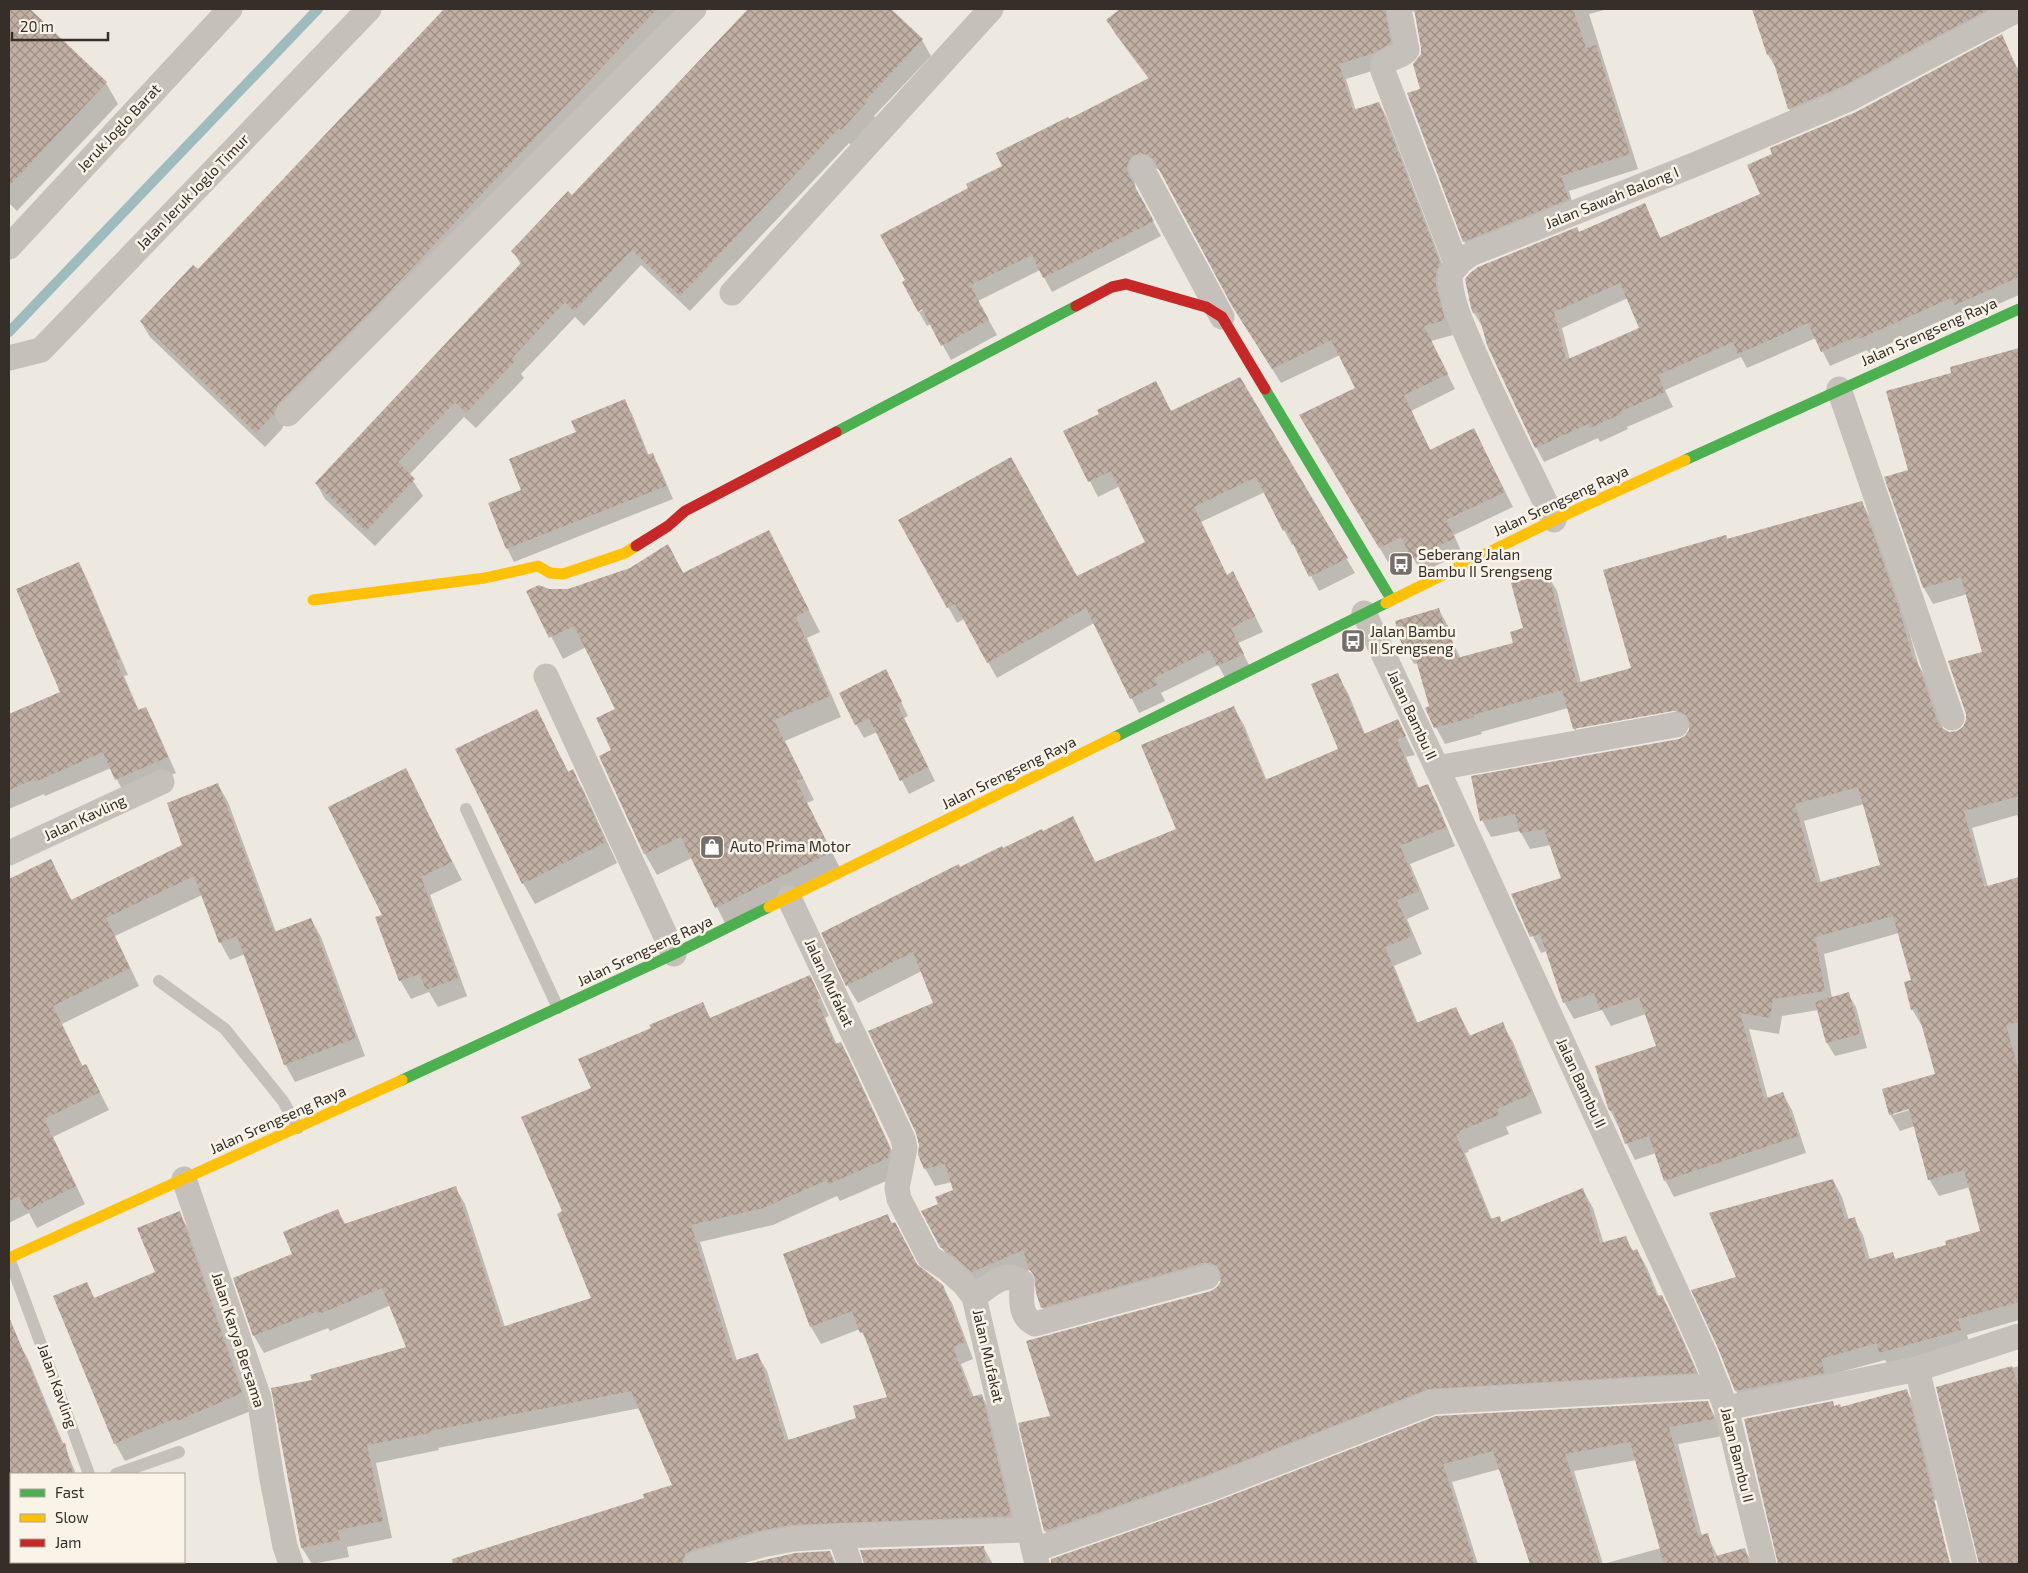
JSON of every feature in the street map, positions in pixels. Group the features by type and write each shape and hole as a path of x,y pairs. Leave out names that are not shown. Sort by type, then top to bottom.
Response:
{"main road":[{"path":"312,600 486,578 538,566 550,573 563,574 624,553 668,526 685,511 1112,287 1126,284 1206,306 1222,317 1391,600"},
{"name":"Jalan Srengseng Raya","path":"9,1258 298,1128 674,954 1554,520 1839,389 2019,309"}],"street":[{"name":"Jeruk Joglo Barat","path":"9,246 230,9"},
{"name":"Jalan Jeruk Joglo Timur","path":"9,358 41,350 369,9"},
{"path":"288,414 694,9"},
{"path":"732,293 991,9"},
{"path":"1399,9 1406,50 1401,55 1385,61 1383,71 1457,266 1450,274 1450,287 1454,302 1486,382 1554,520"},
{"name":"Jalan Sawah Balong I","path":"1457,266 1471,254 1696,164 1849,99 2019,9"},
{"path":"1141,167 1222,317"},
{"path":"1839,389 1952,718"},
{"name":"Jalan Bambu II","path":"1364,614 1437,768 1705,1354 1722,1397 1764,1564"},
{"path":"546,676 674,954"},
{"path":"1437,768 1676,725"},
{"name":"Jalan Kavling","path":"9,853 162,782"},
{"name":"Jalan Mufakat","path":"789,898 903,1139 904,1148 897,1188 899,1200 928,1256 946,1268 974,1296 1033,1548"},
{"name":"Jalan Karya Bersama","path":"184,1179 260,1398 272,1479 285,1546 291,1564"},
{"path":"974,1296 1004,1276 1013,1276 1022,1282 1022,1308 1027,1319 1035,1324 1207,1277"},
{"path":"696,1564 794,1539 840,1536 1033,1548 1207,1490 1433,1402 1722,1397 1917,1369 2017,1344"},
{"path":"1917,1369 1965,1564"},
{"path":"840,1536 850,1564"}],"lane":[{"path":"466,809 558,1008"},
{"path":"159,981 225,1029 283,1101 298,1128"},
{"name":"Jalan Kavling","path":"9,1258 89,1473"},
{"path":"119,1473 179,1452"}],"building":[{"path":"9,9 30,9 107,82 9,186"},
{"path":"444,9 657,9 374,308 278,404 274,414 256,433 140,321 193,265 198,269"},
{"path":"748,9 891,9 923,39 866,100 867,102 841,130 839,128 680,296 632,250 574,311 565,302 512,358 515,361 466,413 455,402 398,462 415,479 366,531 315,483 522,262 511,251 568,191 572,195"},
{"path":"1120,9 1385,9 1391,43 1374,53 1339,64 1353,110 1379,102 1440,263 1436,274 1436,285 1445,320 1424,326 1448,374 1404,395 1430,450 1474,428 1505,492 1446,520 1455,538 1412,559 1401,537 1379,548 1299,415 1355,388 1331,340 1272,369 1232,306 1154,160 1148,155 1141,153 1134,155 1129,160 1127,167 1128,174 1154,221 1043,278 1032,255 970,285 989,320 941,346 922,309 918,312 902,282 905,280 880,235 968,188 966,184 1002,166 996,153 1068,117 1069,119 1149,78 1106,20"},
{"path":"1414,9 1573,9 1586,48 1596,45 1630,154 1561,176 1569,199 1463,242 1407,93 1420,89 1413,64 1421,54"},
{"path":"1752,9 1989,9 1843,86 1788,109 1771,54 1767,55"},
{"path":"2002,34 2019,74 2019,277 1955,305 1951,298 1859,339 1858,336 1821,352 1808,323 1738,354 1733,342 1658,375 1665,392 1590,428 1588,424 1535,448 1487,345 1478,312 1473,313 1471,308 1465,279 1470,273 1478,267 1577,227 1579,232 1645,203 1660,238 1760,194 1747,165 1772,154 1770,148 1856,112","holes":["1620,283 1639,328 1566,360 1554,312"]},
{"path":"2019,348 2019,796 1964,811 1984,887 2019,877 2019,1022 2006,1025 2019,1072 2019,1302 1958,1319 1961,1330 1879,1353 1877,1343 1821,1359 1825,1373 1735,1391 1718,1348 1691,1290 1736,1277 1709,1213 1833,1179 1845,1220 1855,1217 1866,1260 1893,1252 1895,1259 1946,1245 1945,1241 1980,1231 1964,1170 1928,1180 1909,1109 1889,1115 1882,1089 1935,1074 1917,1008 1911,1010 1904,982 1911,980 1893,916 1815,937 1825,991 1773,999 1770,1018 1740,1013 1764,1099 1783,1092 1798,1136 1664,1181 1649,1136 1625,1144 1613,1110 1610,1111 1608,1108 1595,1066 1656,1046 1639,997 1600,1010 1594,993 1563,1003 1540,934 1530,937 1511,894 1561,878 1544,829 1520,833 1515,814 1480,821 1471,776 1679,739 1685,736 1689,730 1690,723 1687,716 1681,712 1673,711 1573,729 1562,690 1434,728 1425,708 1429,706 1412,646 1403,649 1395,621 1439,608 1448,638 1451,637 1457,658 1513,643 1510,632 1523,628 1511,583 1548,573 1577,683 1631,668 1603,570 1726,535 1727,539 1862,501 1898,605 1913,659 1916,658 1938,723 1949,732 1957,731 1963,727 1966,714 1948,661 1982,652 1961,577 1923,588 1884,477 1908,470 1886,391 1951,373 1950,367","holes":["1858,787 1880,865 1817,883 1795,804"]},
{"path":"1240,377 1348,558 1309,577 1286,529 1283,531 1256,477 1194,507 1227,575 1233,571 1255,616 1231,628 1244,654 1217,666 1210,650 1154,678 1157,685 1130,699 1086,608 987,663 955,604 947,608 898,520 1011,457 1077,576 1145,542 1111,471 1088,482 1063,431 1099,414 1097,410 1156,381 1171,411"},
{"path":"625,399 647,455 653,453 666,486 506,549 488,503 521,490 509,459 576,432 571,421"},
{"path":"769,530 809,610 796,617 830,696 774,720 803,778 796,781 832,852 715,908 681,837 644,854 599,756 611,750 596,718 615,709 574,626 549,638 526,591 539,585 549,589 568,589 630,568 668,544 683,573"},
{"path":"79,562 120,659 116,661 138,710 146,707 168,757 115,780 103,752 35,782 34,779 9,790 9,714 60,692 16,589"},
{"path":"886,669 902,702 897,704 928,767 900,781 869,718 855,725 839,693"},
{"path":"1338,673 1364,734 1398,719 1406,736 1397,739 1417,788 1428,784 1446,827 1400,846 1419,891 1397,900 1412,936 1385,947 1416,1023 1456,1007 1469,1036 1503,1022 1532,1094 1497,1109 1499,1115 1459,1131 1460,1133 1456,1135 1490,1219 1500,1216 1501,1222 1583,1188 1600,1243 1626,1236 1632,1251 1637,1249 1657,1296 1662,1295 1697,1373 1428,1389 1202,1477 1044,1531 1018,1423 1050,1416 1026,1341 1211,1291 1221,1281 1221,1273 1217,1266 1211,1263 1203,1263 1041,1308 1036,1293 1034,1275 1029,1269 1023,1250 972,1272 940,1247 921,1211 938,1204 935,1197 953,1190 945,1164 924,1169 918,1155 919,1145 916,1133 868,1031 933,1003 913,952 846,986 821,933 959,864 960,867 1002,846 1003,848 1073,816 1095,862 1176,829 1141,745 1234,706 1265,780 1338,749 1311,684"},
{"path":"537,709 568,772 573,769 606,842 522,884 455,749"},
{"path":"406,768 452,862 421,877 458,978 426,990 420,974 399,981 375,917 382,915 328,807"},
{"path":"218,783 274,932 311,918 356,1038 284,1065 237,936 219,943 194,876 106,918 130,968 53,1006 82,1066 86,1064 100,1092 44,1119 76,1186 26,1211 19,1196 9,1201 9,879 51,859 71,900 182,845 167,803"},
{"path":"810,975 821,998 817,1000 835,1044 841,1042 890,1148 888,1158 829,1184 827,1180 763,1208 691,1225 733,1361 758,1353 785,1441 856,1418 853,1406 887,1397 863,1332 860,1333 852,1311 810,1327 783,1254 888,1214 891,1224 895,1222 917,1264 943,1285 965,1342 953,1347 971,1397 982,1394 1011,1516 790,1525 758,1531 692,1550 685,1554 682,1564 453,1564 452,1559 644,1498 643,1494 672,1485 631,1391 367,1445 383,1521 338,1530 340,1540 301,1548 271,1388 312,1380 310,1375 406,1347 382,1288 319,1314 318,1311 253,1336 233,1278 292,1254 283,1232 338,1209 344,1224 456,1186 502,1327 591,1298 557,1214 562,1211 521,1117 591,1088 578,1059 651,1028 649,1025 703,1002 710,1018"},
{"path":"1849,992 1860,1034 1826,1043 1815,1002"},
{"path":"180,1211 242,1393 177,1421 176,1418 114,1444 53,1296 87,1282 94,1298 155,1272 137,1228"},
{"path":"9,1317 62,1444 65,1443 73,1473 9,1474"},
{"path":"2012,1366 2019,1390 2019,1564 1979,1564 1936,1387"},
{"path":"1907,1389 1950,1564 1778,1564 1744,1419 1833,1401 1834,1406 1840,1404 1841,1407"},
{"path":"1708,1401 1714,1419 1669,1427 1698,1536 1708,1533 1716,1564 1664,1564 1630,1442 1565,1454 1600,1564 1530,1564 1493,1451 1443,1464 1475,1564 1051,1564 1051,1559 1212,1503 1436,1416"},
{"path":"984,1546 986,1564 864,1564 860,1550"},
{"path":"1745,1548 1749,1564 1718,1564 1716,1556"},
{"path":"830,1551 835,1564 747,1564 795,1553"}],"waterway":[{"path":"9,332 318,9"}],"traffic: fast":[{"path":"836,432 1076,306"},
{"path":"1685,460 2019,309"},
{"path":"1265,389 1391,599"},
{"path":"1115,737 1386,603"},
{"path":"402,1080 674,954 769,907"}],"traffic: slow":[{"path":"1386,603 1554,520 1685,460"},
{"path":"313,600 485,578 538,566 550,573 563,574 625,553 636,546"},
{"path":"769,907 1115,737"},
{"path":"9,1258 402,1080"}],"traffic: jam":[{"path":"1076,306 1112,287 1126,284 1206,307 1222,317 1265,389"},
{"path":"636,546 668,526 685,511 836,432"}],"place":[{"name":"Seberang Jalan Bambu II Srengseng","path":"1401,564"},
{"name":"Jalan Bambu II Srengseng","path":"1353,641"},
{"name":"Auto Prima Motor","path":"712,847"}]}
